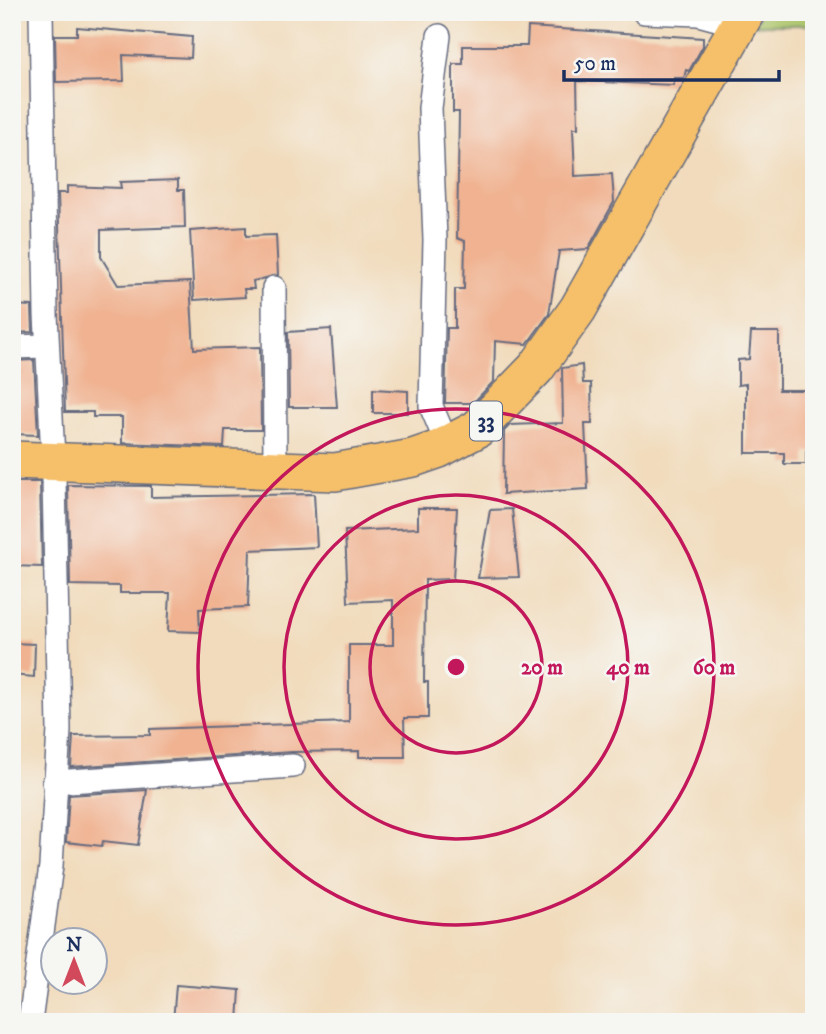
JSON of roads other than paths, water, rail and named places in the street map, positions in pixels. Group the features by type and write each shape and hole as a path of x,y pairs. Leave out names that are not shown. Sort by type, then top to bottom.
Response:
{"main road":[{"name":"33","path":"12,460 275,471 361,470 413,458 447,446 477,429 500,409 558,339 578,309 743,18"}],"street":[{"path":"30,1022 51,866 59,730 47,346 41,12"},
{"path":"644,12 743,18"},
{"path":"439,36 430,108 435,240 431,406 447,446"},
{"path":"274,288 275,471"},
{"path":"12,347 47,346"},
{"path":"54,782 293,766"}]}
